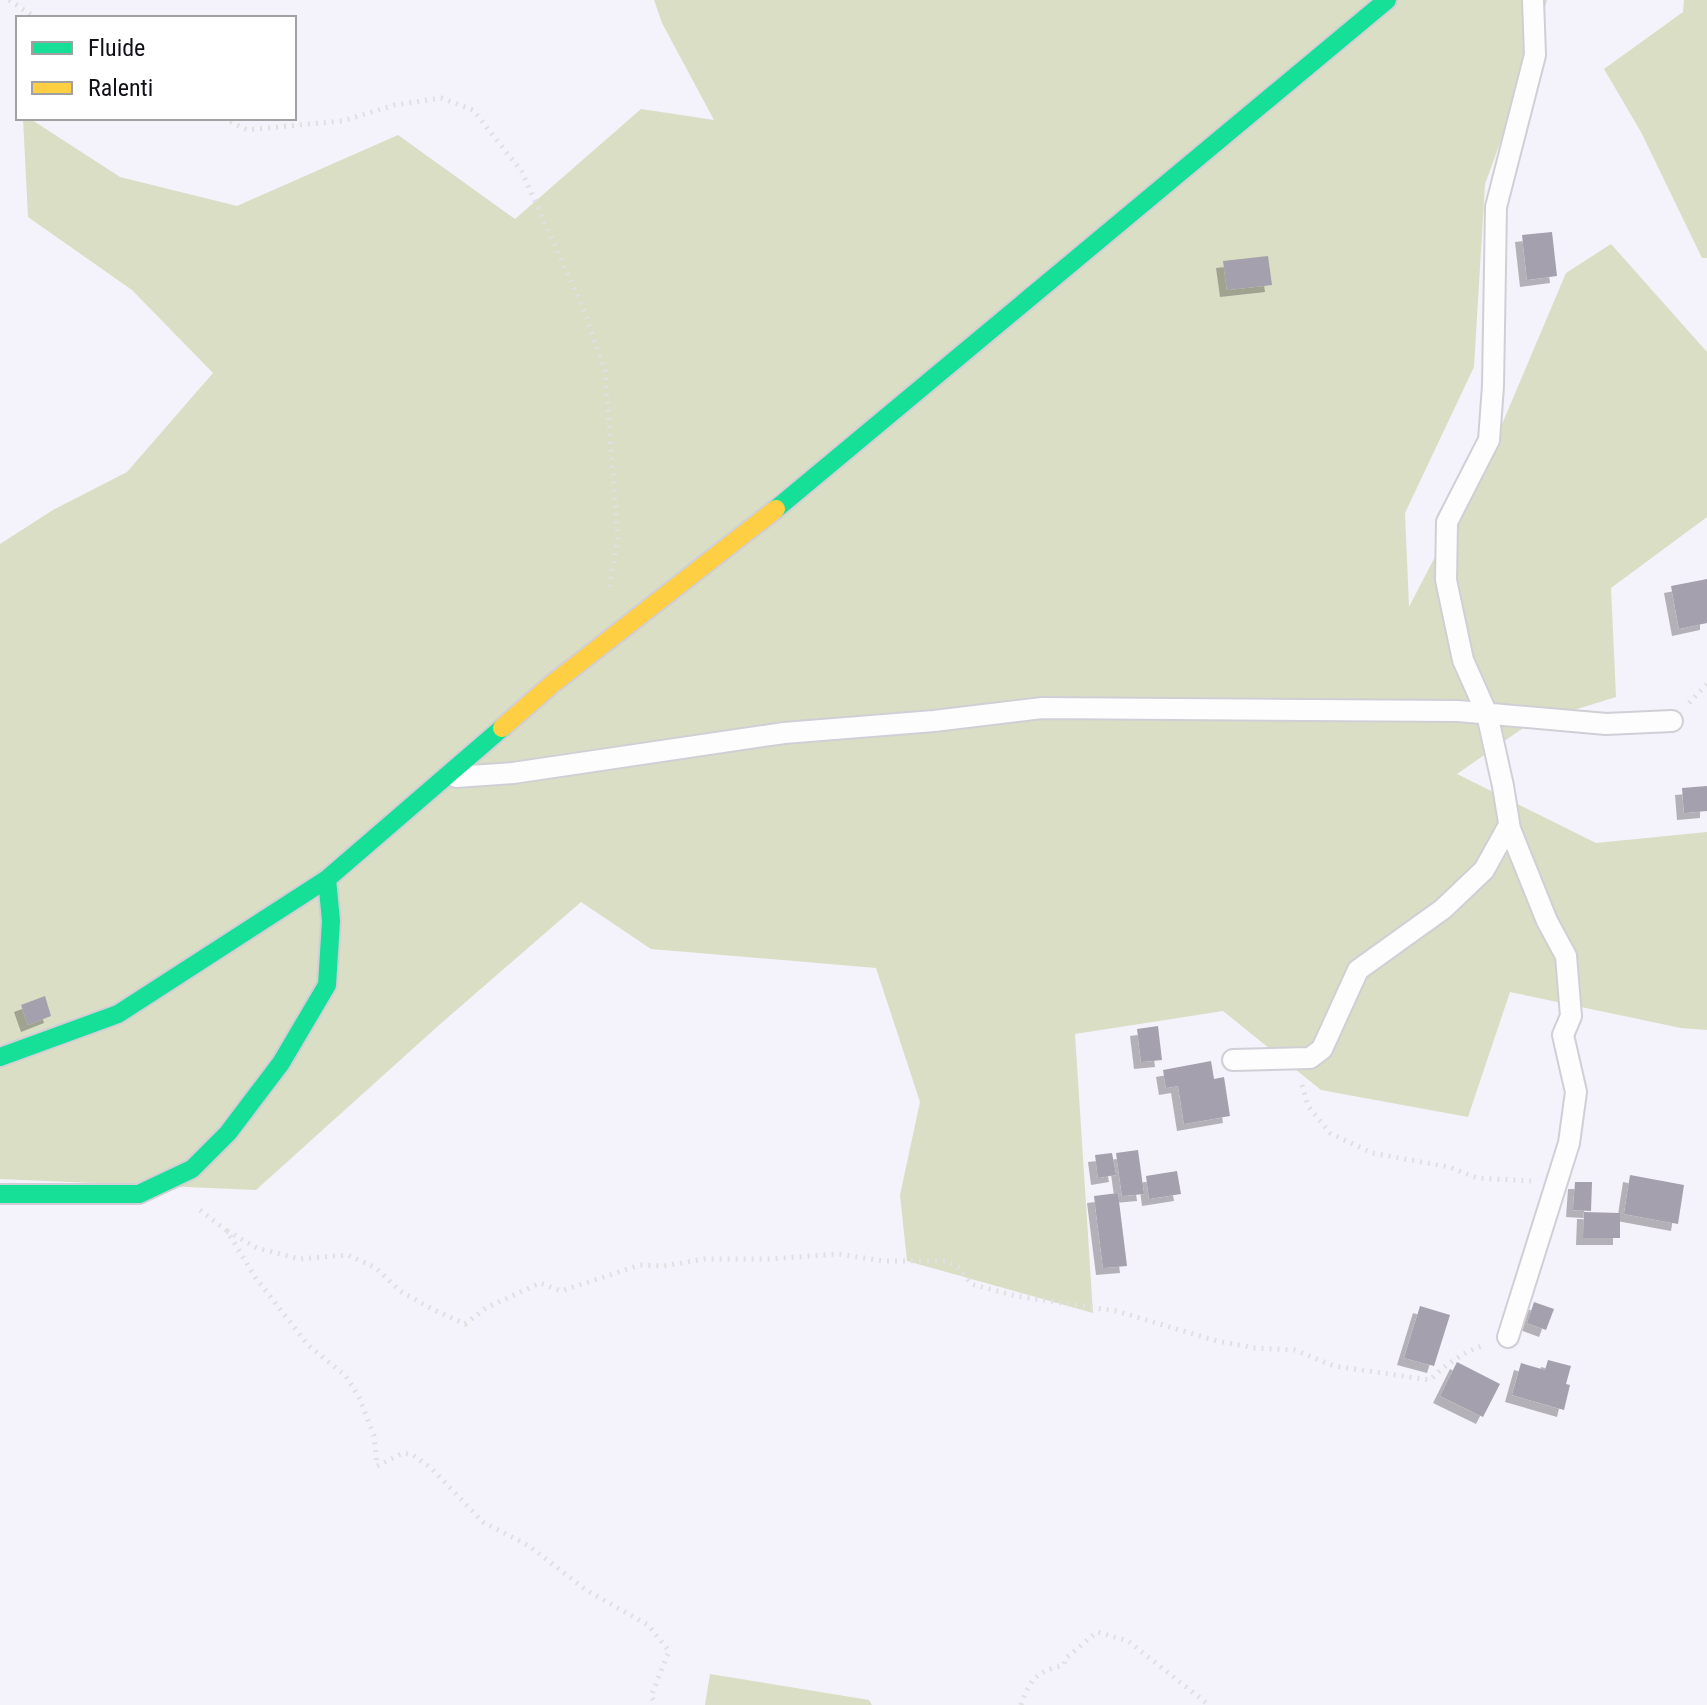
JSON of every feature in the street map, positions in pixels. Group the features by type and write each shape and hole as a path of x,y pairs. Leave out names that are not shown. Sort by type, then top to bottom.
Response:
{"street":[{"path":"0,1057 118,1014 327,879 551,685 793,496 988,330 1387,0"},
{"path":"0,1194 139,1194 192,1169 228,1133 281,1063 327,985 331,921 327,879"}],"lane":[{"path":"1508,1337 1569,1143 1576,1092 1563,1035 1571,1016 1566,956 1547,921 1509,825 1487,714 1463,660 1446,580 1447,522 1489,440 1496,207 1535,55 1533,0"},
{"path":"444,778 513,773 784,733 934,721 1042,708 1253,708 1487,714 1606,724 1672,721"},
{"path":"1233,1060 1310,1058 1322,1049 1358,970 1443,909 1484,870 1509,825"}],"path":[{"path":"9,0 33,16"},
{"path":"227,120 247,130 342,121 395,105 441,98 473,110 512,159 522,172 577,295 605,371 618,539 607,601"},
{"path":"1310,1058 1301,1080 1308,1106 1330,1133 1372,1153 1449,1167 1477,1178 1557,1182"},
{"path":"190,1202 227,1231 257,1248 299,1259 348,1255 376,1268 400,1291 465,1324 486,1308 540,1283 561,1291 640,1265 664,1266 704,1259 770,1259 838,1254 884,1261 946,1261 959,1268 971,1284 1016,1296 1116,1311 1217,1341 1255,1348 1295,1350 1334,1366 1409,1379 1430,1380 1466,1351 1508,1337"},
{"path":"227,1231 255,1277 308,1345 346,1376 360,1399 374,1436 377,1466 403,1453 413,1455 431,1468 483,1522 529,1546 586,1590 648,1625 669,1651 651,1696 656,1705"},
{"path":"1021,1705 1028,1682 1046,1669 1064,1665 1065,1659 1097,1632 1128,1641 1209,1705"}],"green space":[{"path":"654,0 1547,0 1522,83 1485,184 1474,367 1405,513 1409,607 1494,443 1566,273 1611,244 1707,352 1707,517 1611,588 1616,697 1529,724 1457,774 1596,843 1707,832 1707,1030 1681,1028 1510,992 1468,1117 1321,1090 1223,1011 1075,1034 1093,1313 907,1261 900,1195 920,1102 876,968 651,949 581,902 256,1190 0,1179 0,544 53,510 127,472 213,373 132,290 28,217 23,120 32,120 120,177 237,206 398,135 515,219 641,109 714,120 662,23"},
{"path":"1684,0 1707,0 1707,258 1702,258 1641,132 1604,69 1683,12"},
{"path":"710,1674 869,1700 872,1705 705,1705"}],"building":[{"path":"1552,232 1557,276 1527,280 1522,235"},
{"path":"1268,256 1272,285 1227,290 1223,261"},
{"path":"1707,579 1707,623 1679,629 1671,586"},
{"path":"1707,786 1707,811 1684,813 1682,788"},
{"path":"45,996 51,1016 28,1025 21,1005"},
{"path":"1158,1026 1162,1060 1141,1062 1137,1029"},
{"path":"1211,1061 1214,1079 1224,1077 1230,1116 1184,1124 1178,1086 1166,1088 1163,1070"},
{"path":"1138,1150 1144,1194 1122,1196 1116,1153"},
{"path":"1112,1153 1116,1175 1098,1178 1095,1155"},
{"path":"1177,1171 1181,1194 1149,1199 1146,1176"},
{"path":"1630,1175 1684,1185 1678,1224 1624,1214"},
{"path":"1575,1182 1592,1182 1591,1211 1573,1210"},
{"path":"1118,1193 1127,1266 1103,1268 1094,1196"},
{"path":"1584,1212 1620,1213 1620,1238 1583,1238"},
{"path":"1534,1302 1554,1309 1546,1330 1527,1323"},
{"path":"1420,1306 1450,1315 1434,1366 1404,1358"},
{"path":"1548,1360 1571,1366 1564,1410 1512,1395 1521,1363 1545,1370"},
{"path":"1457,1362 1500,1384 1483,1417 1440,1396"}],"traffic: fast":[{"path":"776,509 1387,0"},
{"path":"0,1057 118,1014 327,879 502,728"},
{"path":"0,1194 139,1194 192,1169 228,1133 281,1063 327,985 331,921 327,879"}],"traffic: slow":[{"path":"502,728 551,685 776,509"}]}
